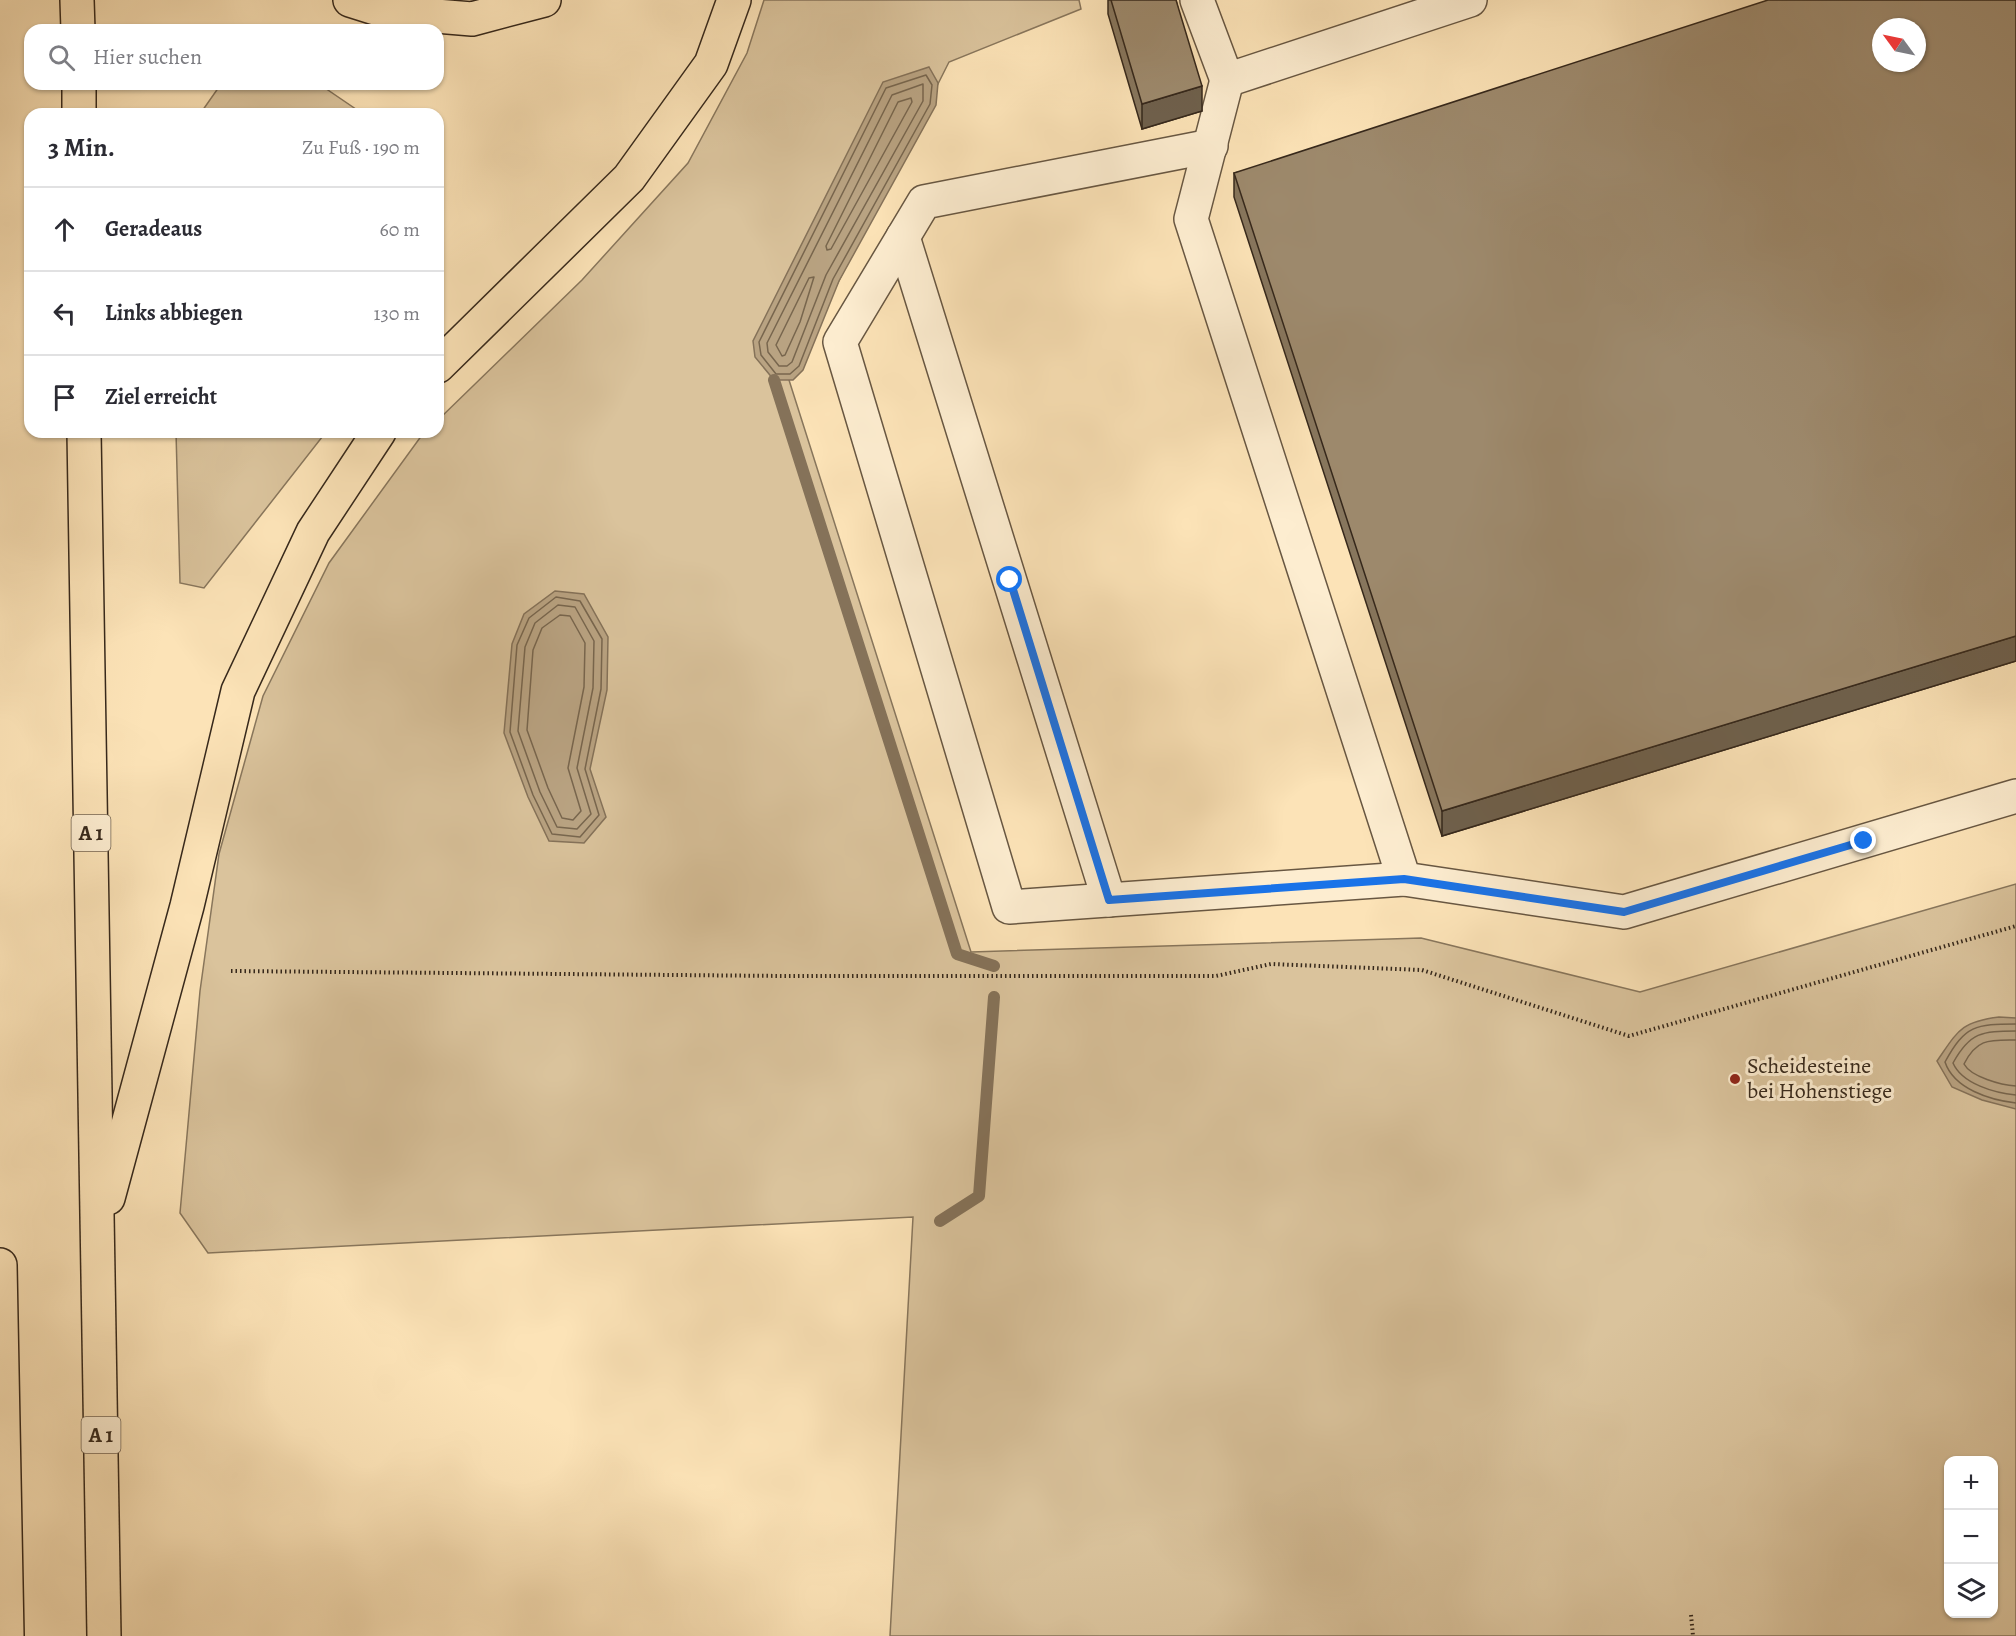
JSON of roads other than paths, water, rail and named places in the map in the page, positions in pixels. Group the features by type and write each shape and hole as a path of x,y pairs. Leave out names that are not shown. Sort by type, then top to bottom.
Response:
{"highway":[{"path":"77,0 78,24"},
{"path":"350,0 388,12 472,19 544,0"},
{"path":"444,360 629,178 711,64 734,0"},
{"path":"79,90 79,108"},
{"name":"A 1","path":"84,438 104,1636"},
{"path":"98,1234 187,906 238,691 313,532 375,438"},
{"path":"0,1265 7,1636"}],"lane":[{"path":"1197,0 1227,80 1191,219 1404,879"},
{"path":"1227,80 1470,0"},
{"path":"1211,146 924,202 840,342 1009,907 1404,879 1624,912 2016,796"},
{"path":"903,237 1109,900"}],"water":[{"path":"929,67 938,83 936,105 839,281 803,370 793,380 774,380 755,357 753,341 883,82"},
{"path":"555,591 584,594 608,637 607,690 590,769 606,817 584,843 549,841 528,797 504,733 512,644 524,614"},
{"path":"1999,1017 2016,1018 2016,1109 1982,1100 1952,1087 1937,1061 1956,1035 1968,1025"}],"waterway":[{"path":"774,380 957,954 994,966"},
{"path":"940,1221 979,1196 994,997"}],"place":[{"name":"Scheidesteine bei Hohenstiege","path":"1735,1079"}]}
